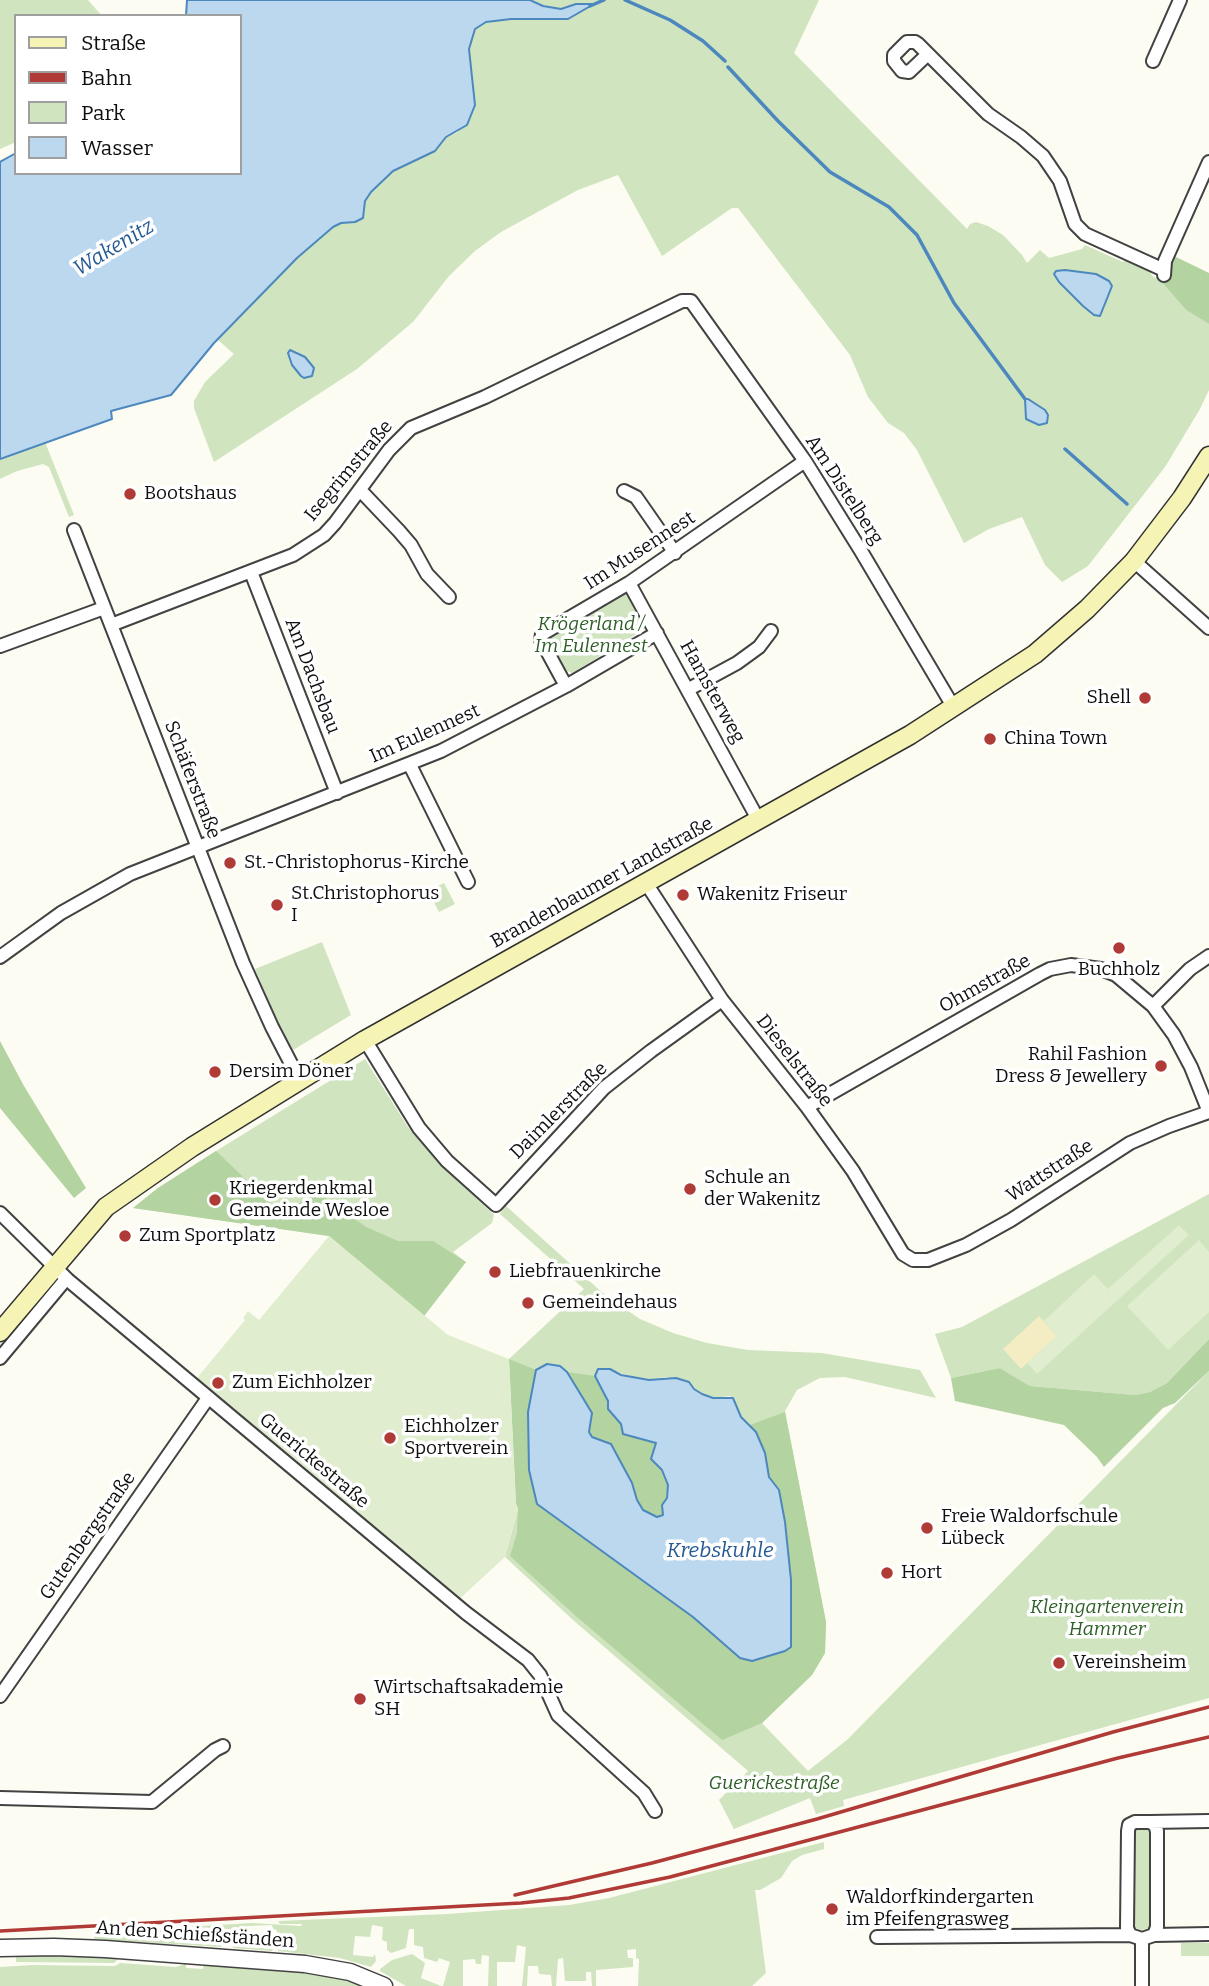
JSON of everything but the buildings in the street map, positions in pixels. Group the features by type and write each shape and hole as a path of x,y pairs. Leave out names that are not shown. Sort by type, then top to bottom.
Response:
{"main road":[{"name":"Brandenbaumer Landstraße","path":"0,1332 60,1273 101,1212 120,1196 299,1079 759,821 954,708 1044,647 1087,609 1134,561 1182,498 1209,456"}],"street":[{"path":"1153,61 1180,0"},
{"path":"928,54 988,114 1043,156 1060,181 1075,224 1085,234 1164,274 1165,261 1209,162"},
{"name":"Am Distelberg","path":"691,300 805,461 954,708"},
{"name":"Isegrimstraße","path":"111,625 293,555 324,535 361,491 389,450 411,428 485,397 682,301 691,300"},
{"name":"Im Musennest","path":"566,686 540,637 675,553 805,461"},
{"path":"361,491 411,545 428,574 449,597"},
{"path":"624,491 636,497 675,553"},
{"name":"Schäferstraße","path":"74,530 197,847 267,1017 299,1079"},
{"path":"1134,561 1209,628"},
{"name":"Am Dachsbau","path":"251,572 337,793"},
{"name":"Hamsterweg","path":"629,583 759,821"},
{"path":"0,646 104,608"},
{"path":"689,689 737,663 759,647 771,631"},
{"name":"Im Eulennest","path":"0,957 91,895 140,870 410,765 566,686 657,633"},
{"path":"410,765 468,882"},
{"name":"Dieselstraße","path":"646,883 722,1000 807,1107 853,1171 903,1254 913,1260"},
{"path":"1153,1006 1190,969 1209,956"},
{"name":"Ohmstraße","path":"807,1107 1050,969 1071,965 1101,969 1127,983 1153,1006 1174,1035 1209,1112"},
{"name":"Daimlerstraße","path":"365,1040 419,1128 447,1161 496,1205 604,1088 722,1000"},
{"name":"Wattstraße","path":"913,1260 928,1260 966,1245 1011,1220 1130,1143 1209,1112"},
{"name":"Guerickestraße","path":"0,1213 60,1273 466,1613 528,1660 540,1675 558,1715 644,1793 655,1811"},
{"name":"Brandenbaumer Landstraße","path":"0,1358 60,1273"},
{"name":"Gutenbergstraße","path":"0,1696 208,1398"},
{"path":"0,1798 152,1802 223,1746"},
{"path":"1142,1936 1128,1928 1129,1825 1135,1822 1209,1821"},
{"path":"1142,1936 1157,1927 1157,1831 1155,1825 1150,1822"},
{"path":"877,1937 1209,1934"},
{"path":"1142,1936 1142,1986"},
{"name":"An den Schießständen","path":"0,1948 92,1949 305,1964 350,1972 384,1986"}],"green space":[{"path":"0,0 88,0 100,14 14,14 14,143 0,149"},
{"path":"530,0 819,0 794,53 967,229 970,224 976,222 988,226 1003,235 1027,263 1040,250 1049,258 1082,249 1085,245 1123,262 1126,258 1149,268 1152,276 1160,280 1186,310 1209,324 1209,390 1200,409 1165,467 1088,566 1062,582 1045,565 1022,517 989,529 964,543 917,450 904,433 888,423 868,397 850,355 738,208 732,208 662,256 618,175 578,190 501,232 475,251 449,276 413,322 357,369 214,462 194,408 194,401 205,382 234,354 218,340 297,258 333,227 363,218 365,201 393,171 435,151 447,137 458,132 470,69 469,49 475,29 486,22 511,19 561,20 592,5 576,4 561,9 543,6"},
{"path":"1174,256 1209,273 1209,324 1186,310 1160,280"},
{"path":"45,442 74,515 69,517 49,467 43,464 0,479 0,459"},
{"name":"Krögerland / Im Eulennest","path":"623,592 627,593 646,626 645,629 572,673 567,671 549,639 551,634"},
{"path":"444,883 455,904 439,912 428,891"},
{"path":"322,942 351,1015 293,1050 255,969"},
{"path":"0,1041 86,1188 74,1198 0,1108"},
{"path":"365,1059 408,1127 444,1168 494,1215 492,1223 453,1252 466,1262 424,1316 329,1236 133,1208 158,1188"},
{"path":"216,1151 283,1215 316,1191 366,1227 398,1241 433,1241 466,1262 424,1316 329,1236 133,1208 158,1188"},
{"path":"1209,1194 1209,1339 1167,1383 1150,1392 1135,1395 1030,1386 1000,1368 951,1378 935,1334 962,1327"},
{"name":"Kleingartenverein Hammer","path":"506,1206 605,1295 640,1319 673,1333 707,1343 748,1350 822,1353 920,1370 936,1398 845,1377 820,1378 797,1390 785,1411 826,1622 825,1653 812,1675 762,1723 808,1771 848,1739 1209,1371 1209,1698 843,1800 844,1806 816,1814 810,1798 734,1829 719,1800 748,1771 573,1620 505,1557 518,1509 509,1359 584,1289 500,1214","holes":["547,1364 662,1470 614,1418 610,1369 634,1378 650,1380 666,1377 689,1382 702,1394 713,1398 733,1398 741,1417 750,1425 606,1552 528,1412 536,1370"]},
{"path":"1179,1225 1189,1235 1037,1374 1027,1363 1057,1336 1044,1321 1094,1274 1108,1289"},
{"name":"Eichholzer Sportverein","path":"329,1236 448,1335 509,1359 518,1509 505,1557 455,1603 311,1484 316,1478 197,1378 245,1320 243,1318 248,1311 259,1320"},
{"path":"1199,1240 1209,1252 1209,1312 1168,1350 1127,1306"},
{"path":"1209,1339 1209,1371 1175,1403 1163,1408 1104,1467 1064,1425 955,1401 951,1378 1000,1368 1030,1386 1135,1395 1150,1392 1167,1383"},
{"path":"509,1359 536,1370 528,1412 529,1470 537,1504 693,1617 740,1658 752,1661 791,1647 791,1580 785,1522 779,1490 769,1477 756,1432 750,1425 785,1412 826,1622 825,1653 812,1675 762,1723 722,1740 577,1617 510,1556 517,1533 518,1509"},
{"path":"567,1372 595,1376 608,1401 608,1409 621,1424 621,1429 641,1440 649,1439 656,1443 652,1454 668,1485 663,1515 657,1517 643,1510 611,1444 592,1437"},
{"path":"1138,1827 1147,1827 1153,1831 1154,1918 1150,1928 1141,1930 1133,1927 1132,1831"},
{"path":"824,1842 824,1849 802,1855 792,1861 781,1878 755,1890 766,1973 752,1986 638,1986 639,1959 636,1958 636,1949 627,1950 628,1958 633,1958 633,1967 596,1970 596,1986 592,1986 591,1972 586,1972 586,1981 565,1981 563,1958 558,1959 556,1986 552,1986 551,1975 539,1974 538,1966 528,1966 527,1986 522,1986 526,1947 517,1945 515,1962 497,1962 497,1986 488,1986 489,1956 482,1955 481,1964 476,1964 475,1959 463,1960 463,1986 443,1986 450,1962 439,1958 437,1962 424,1958 423,1947 414,1945 414,1929 409,1929 406,1948 391,1953 387,1950 387,1942 382,1940 383,1927 372,1925 370,1937 355,1936 353,1955 373,1957 375,1954 376,1961 371,1967 340,1958 278,1951 277,1930 273,1929 272,1925 248,1926 244,1946 273,1949 272,1951 233,1948 234,1930 223,1929 221,1947 94,1939 94,1932 252,1923 301,1926 302,1924 280,1924 278,1921 447,1914 569,1905 609,1898"},
{"path":"1181,1943 1209,1943 1209,1956 1181,1956"},
{"path":"16,1953 115,1956 118,1959 114,1963 16,1962"},
{"path":"412,1954 425,1963 421,1978 441,1986 406,1986 380,1971 392,1960"},
{"path":"204,1962 335,1974 369,1986 0,1986 0,1967 115,1966 120,1963 176,1967 186,1964 186,1968 203,1969"}],"sand":[{"path":"1039,1316 1057,1336 1021,1369 1003,1349"}],"water":[{"name":"Wakenitz","path":"187,0 530,0 543,6 561,9 576,4 594,4 568,19 511,19 486,22 475,29 469,49 475,105 467,125 446,137 435,151 393,171 365,201 363,218 333,227 297,258 214,343 171,395 111,411 112,419 0,459 0,162 14,154 14,175 242,175 242,14 186,14"},
{"path":"1056,271 1096,274 1109,281 1112,286 1100,316 1094,315 1083,306 1059,282 1054,274"},
{"path":"290,350 305,357 314,368 312,376 301,376 292,365 288,353"},
{"path":"1025,399 1045,410 1048,415 1047,423 1039,425 1026,419"},
{"name":"Krebskuhle","path":"547,1364 560,1366 567,1372 592,1413 589,1432 592,1437 611,1444 643,1510 657,1517 663,1515 662,1505 667,1498 668,1485 662,1470 651,1459 656,1443 623,1434 621,1424 608,1409 608,1401 595,1376 598,1369 610,1369 621,1375 649,1380 676,1378 689,1382 694,1389 713,1398 733,1398 741,1417 756,1432 765,1453 769,1477 779,1490 791,1580 791,1647 752,1661 740,1658 693,1617 537,1504 529,1470 528,1412 536,1370"}],"waterway":[{"path":"590,6 604,0"},
{"path":"625,0 670,20 703,41 725,61"},
{"path":"728,67 830,172 889,207 917,235 954,303 1025,399"},
{"path":"1065,449 1127,504"}],"railway":[{"path":"515,1895 652,1863 817,1819 1113,1732 1209,1707"},
{"path":"0,1931 521,1903 569,1898 670,1877 1118,1758 1209,1737"}],"place":[{"name":"Bootshaus","path":"130,494"},
{"name":"Shell","path":"1145,698"},
{"name":"China Town","path":"990,739"},
{"name":"St.-Christophorus-Kirche","path":"230,863"},
{"name":"Wakenitz Friseur","path":"683,895"},
{"name":"St.Christophorus I","path":"277,905"},
{"name":"Buchholz","path":"1119,948"},
{"name":"Rahil Fashion Dress & Jewellery","path":"1161,1066"},
{"name":"Dersim Döner","path":"215,1072"},
{"name":"Schule an der Wakenitz","path":"690,1189"},
{"name":"Kriegerdenkmal Gemeinde Wesloe","path":"215,1200"},
{"name":"Zum Sportplatz","path":"125,1236"},
{"name":"Liebfrauenkirche","path":"495,1272"},
{"name":"Gemeindehaus","path":"528,1303"},
{"name":"Zum Eichholzer","path":"218,1383"},
{"name":"Eichholzer Sportverein","path":"390,1438"},
{"name":"Freie Waldorfschule Lübeck","path":"927,1528"},
{"name":"Hort","path":"887,1573"},
{"name":"Vereinsheim","path":"1059,1663"},
{"name":"Wirtschaftsakademie SH","path":"360,1699"},
{"name":"Waldorfkindergarten im Pfeifengrasweg","path":"832,1909"}]}
